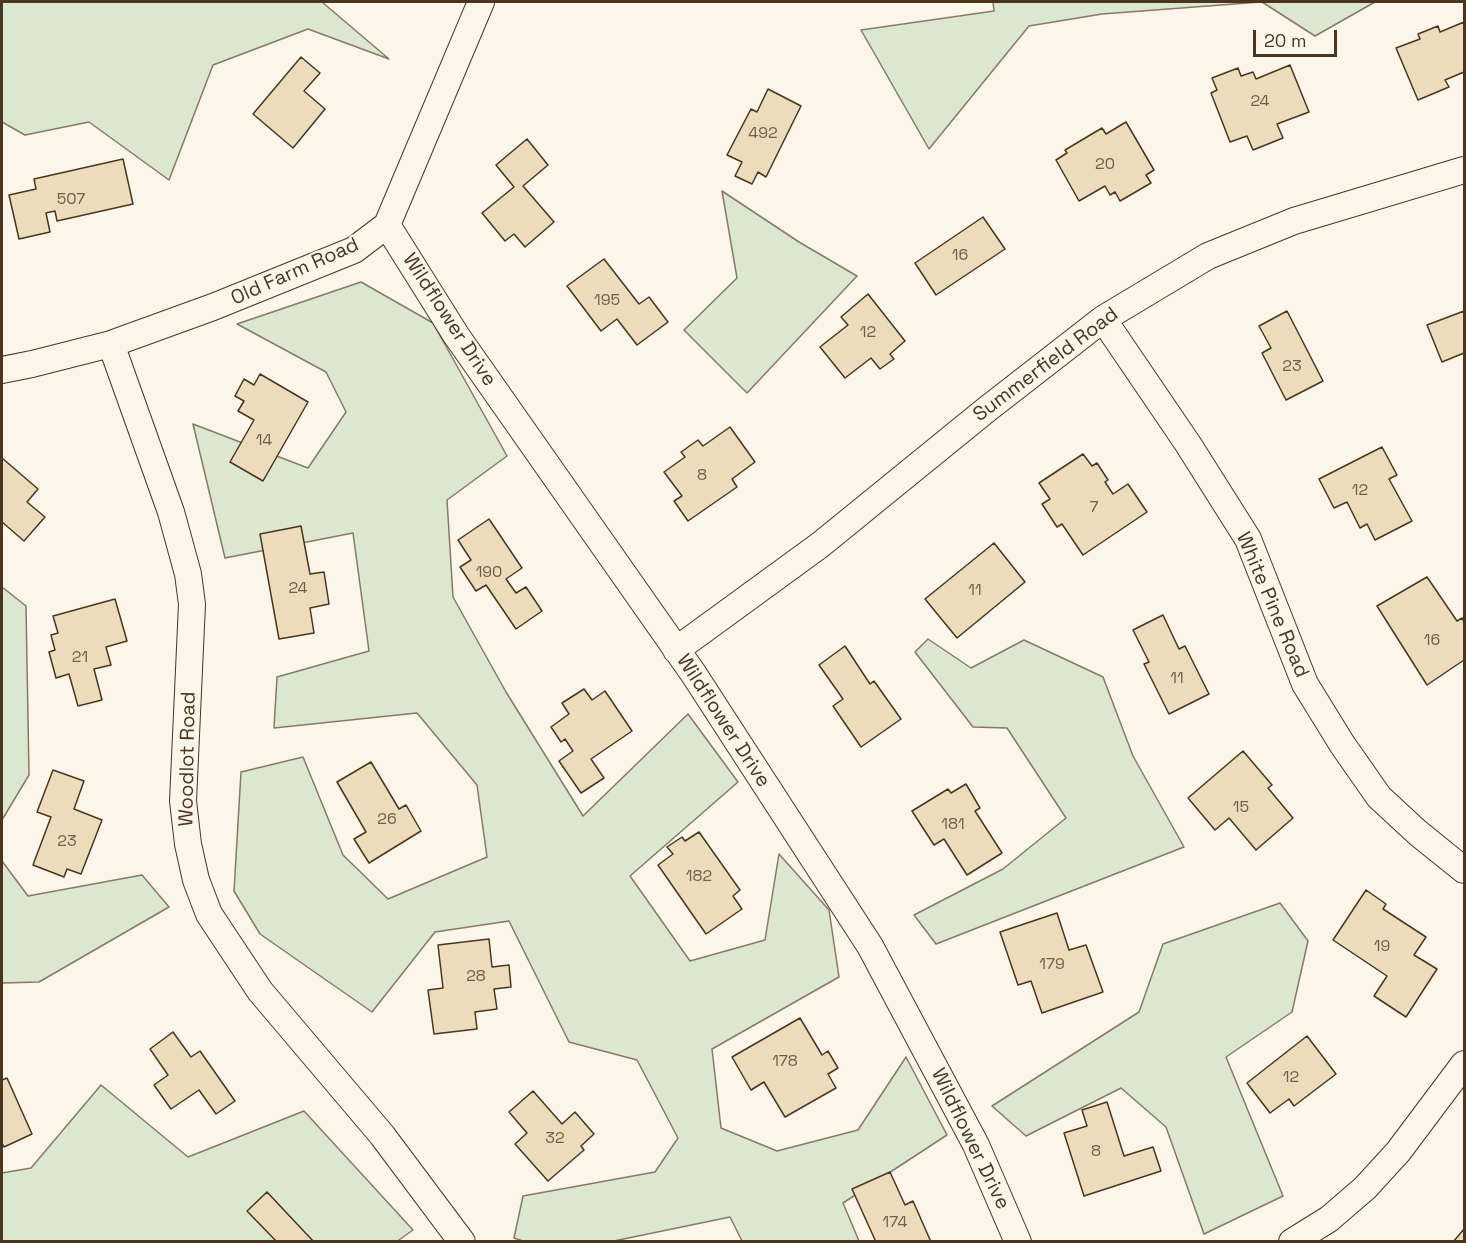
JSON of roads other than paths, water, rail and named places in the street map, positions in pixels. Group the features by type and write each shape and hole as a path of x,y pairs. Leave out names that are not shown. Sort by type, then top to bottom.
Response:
{"street":[{"name":"Old Farm Road","path":"2,370 111,344 213,307 354,250 387,225 481,2"},
{"name":"Summerfield Road","path":"676,650 820,545 986,410 1103,319 1208,256 1294,220 1464,170"},
{"name":"Wildflower Drive","path":"387,225 456,335 676,650 870,946 976,1145 1018,1242"},
{"name":"White Pine Road","path":"1103,319 1188,444 1248,539 1305,684 1342,744 1379,797 1418,833 1464,870"},
{"name":"Woodlot Road","path":"111,344 171,512 188,574 192,604 183,801 188,844 196,880 209,914 260,991 382,1135 462,1242"},
{"path":"1292,1242 1329,1219 1365,1188 1398,1152 1464,1064"}]}
